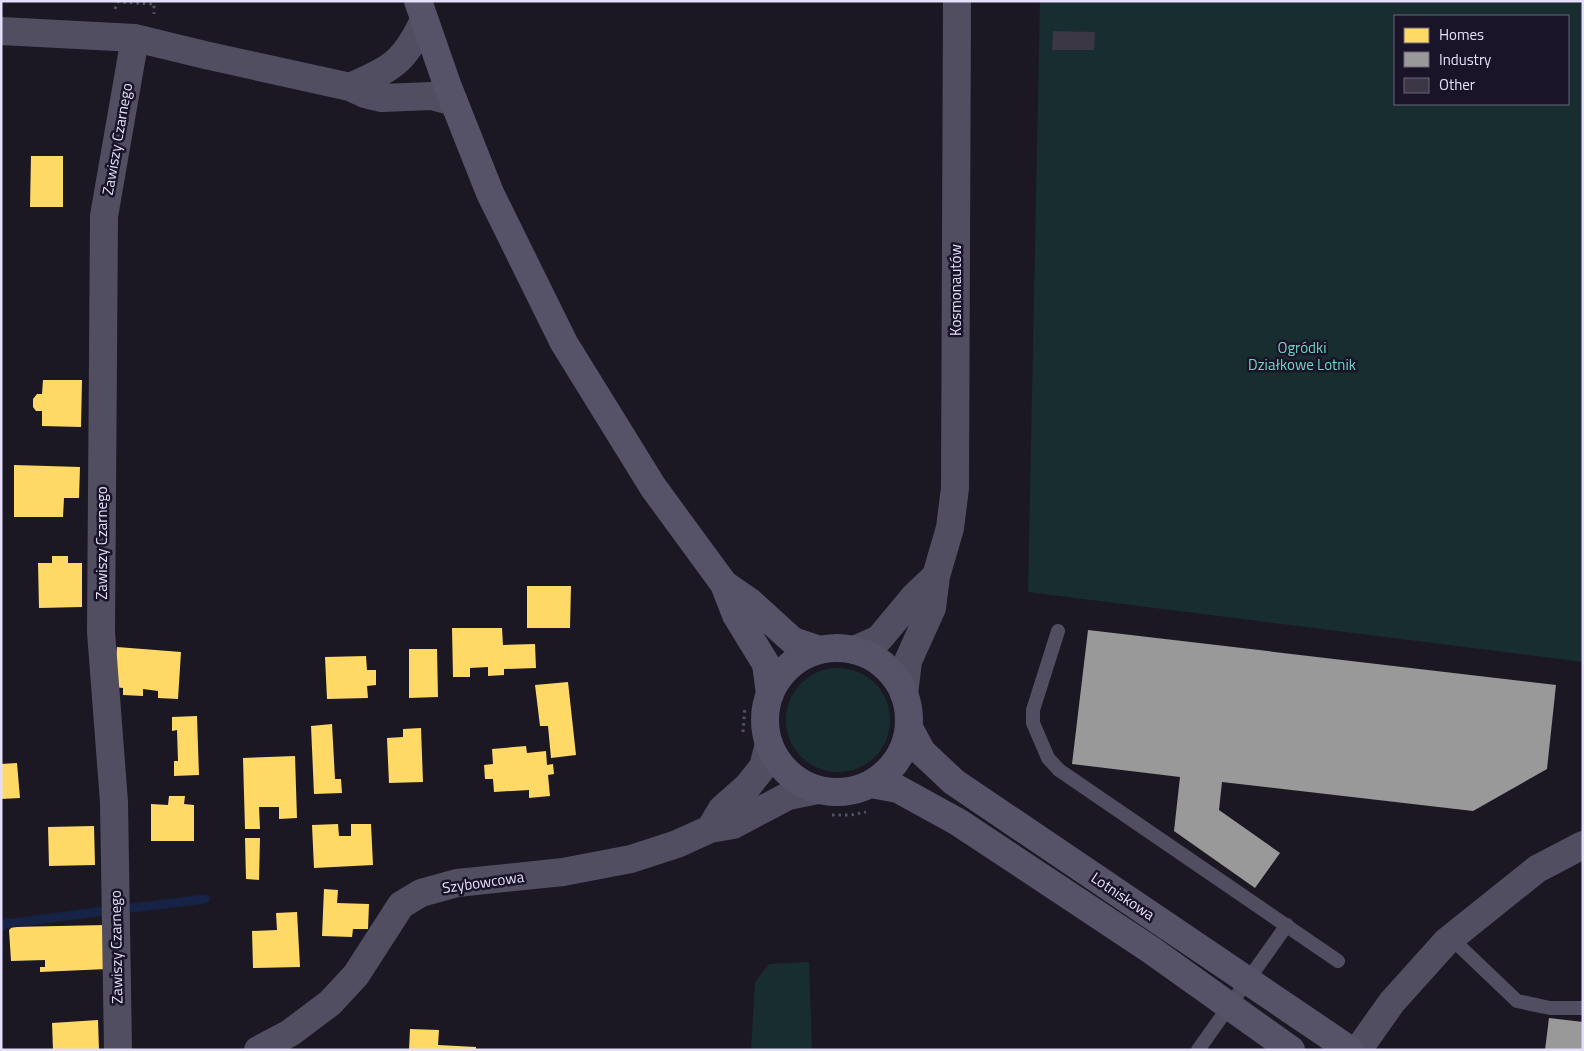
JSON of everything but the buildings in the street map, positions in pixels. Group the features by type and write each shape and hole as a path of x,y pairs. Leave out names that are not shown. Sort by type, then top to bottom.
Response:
{"main road":[{"path":"421,11 490,193 564,343 653,486 724,584 736,615 766,664 770,694"},
{"path":"724,584 750,602 793,641 820,650"},
{"path":"837,648 854,650 871,656 885,666 896,679 904,694 909,711 909,728 905,745 898,760 886,774 872,797 854,791 836,793 821,803 777,760 769,744 766,728 766,710 770,694 778,679 790,666 804,656 820,650 837,648"},
{"name":"Lotniskowa","path":"909,728 922,752 954,782 1350,1050"},
{"name":"Lotniskowa","path":"872,797 898,788 958,822 1151,950 1291,1050"}],"street":[{"name":"Kosmonautów","path":"904,694 908,661 932,608 936,576 950,528 956,488 957,1"},
{"path":"350,87 383,72 400,60 414,42 421,11"},
{"path":"1,31 135,38 224,60 350,87 365,94 382,98 432,96 454,102"},
{"name":"Zawiszy Czarnego","path":"118,1050 114,802 101,632 104,216 135,38"},
{"path":"854,650 879,639 914,597 936,576"},
{"path":"710,829 722,809 748,786 763,767 769,744"},
{"name":"Szybowcowa","path":"258,1050 290,1033 330,1003 356,974 402,905 421,892 457,883 563,872 631,859 677,844 710,829 733,825 788,796 821,803"},
{"path":"1358,1050 1392,1002 1451,938 1537,869 1583,845"}],"lane":[{"path":"1058,630 1034,710 1033,723 1048,758 1059,770 1338,961"},
{"path":"1198,1050 1287,925"},
{"path":"1451,938 1517,1001 1550,1008 1583,1008"}],"path":[{"path":"821,803 851,815 872,797"}],"green space":[{"name":"Ogródki Działkowe Lotnik","path":"1040,1 1583,1 1583,662 1028,592"},
{"path":"838,668 858,672 875,683 886,700 890,720 886,740 875,757 858,768 838,772 818,768 801,757 790,740 786,720 790,700 801,683 818,672"},
{"path":"809,962 812,1050 751,1050 755,982 769,964"}],"waterway":[{"path":"124,909 205,899"},
{"path":"1,927 5,924 105,911"}]}
